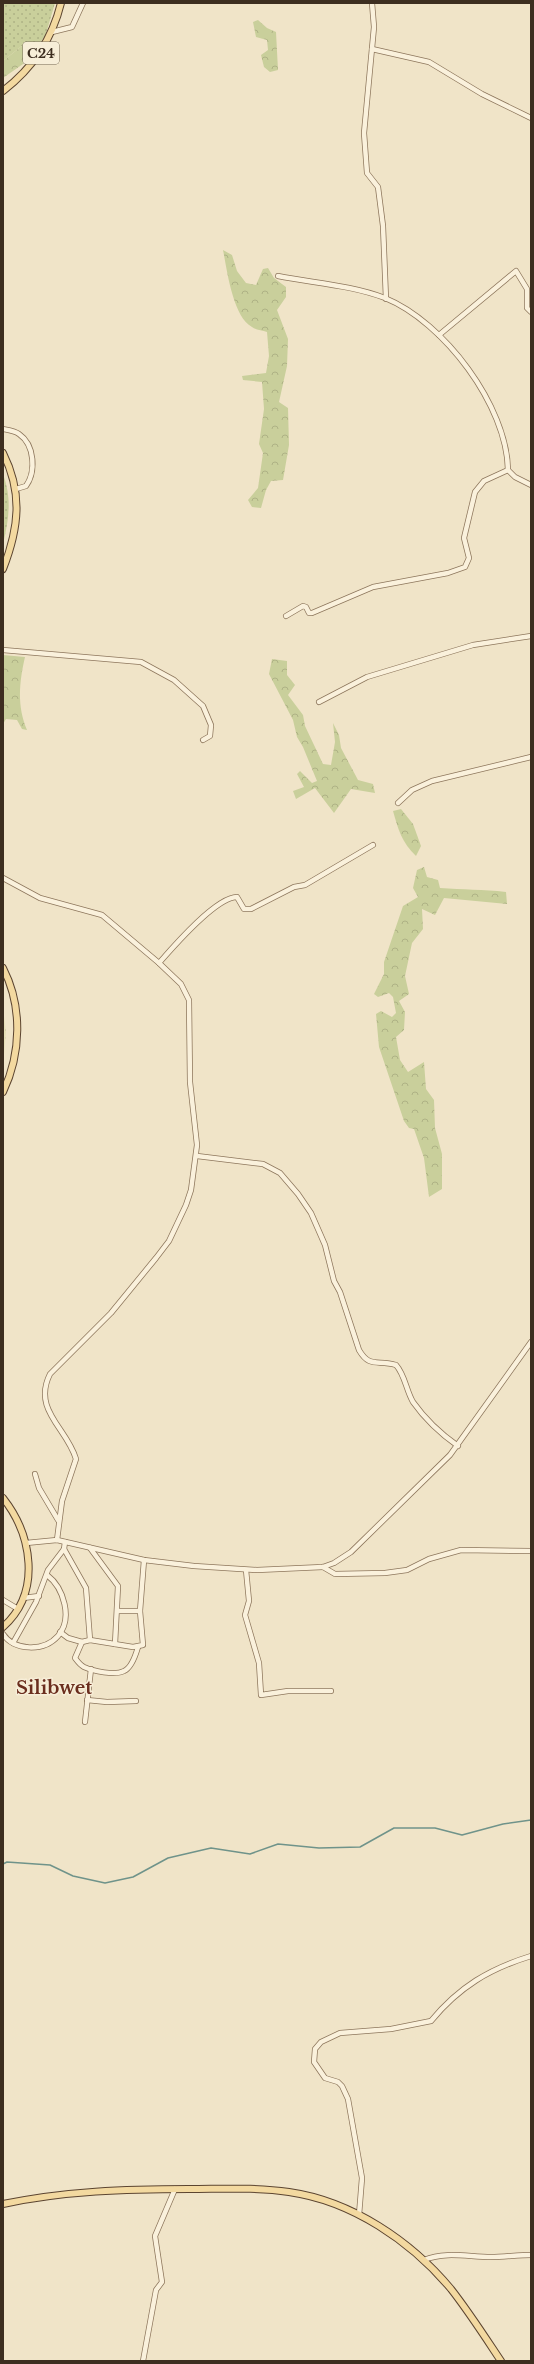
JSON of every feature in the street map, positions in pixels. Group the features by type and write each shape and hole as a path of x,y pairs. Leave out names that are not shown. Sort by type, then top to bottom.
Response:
{"main road":[{"name":"C24","path":"3,91 28,69 43,50 52,32 61,3"},
{"path":"3,453 16,489 15,530 3,569"},
{"path":"3,968 12,990 18,1029 13,1068 3,1092"},
{"path":"3,1627 18,1609 23,1598 28,1578 26,1543 19,1522 4,1500"},
{"path":"3,2204 34,2197 86,2191 175,2189 271,2190 289,2192 324,2200 359,2215 408,2246 424,2260 451,2289 501,2361"}],"street":[{"path":"52,32 72,27 83,3"},
{"path":"372,3 374,27 364,133 367,173 378,187 383,226 386,298"},
{"path":"372,49 429,62 482,94 531,118"},
{"path":"439,335 516,271 527,289 527,304 531,312"},
{"path":"278,276 339,285 386,298 407,311 439,335 474,377 484,394 508,455 508,470 515,477 531,485"},
{"path":"3,429 19,434 25,440 30,449 34,467 32,477 26,486 16,489"},
{"path":"286,616 303,606 306,607 309,613 312,613 373,587 448,573 465,567 469,558 464,538 475,492 484,481 508,470"},
{"path":"320,702 373,675 473,645 531,636"},
{"path":"3,650 141,662 174,680 203,706 212,728 210,736 203,740"},
{"path":"398,803 412,790 432,781 531,757"},
{"path":"159,963 194,924 229,900 237,897 244,909 250,909 294,887 305,885 373,845"},
{"path":"3,878 40,898 102,915 159,963 181,984 190,1000 190,1082 197,1134 197,1156 186,1205 169,1241 111,1313 50,1374 46,1383 44,1400 76,1459 67,1484 58,1520 57,1540"},
{"path":"197,1156 253,1162 274,1168 280,1173 298,1194 322,1238 334,1281 340,1292 359,1350 364,1357 374,1363 396,1365 400,1369 413,1401 433,1425 458,1446"},
{"path":"26,1543 57,1540 144,1560 246,1570 307,1569 323,1567 334,1563 351,1552 434,1473 458,1446 531,1342"},
{"path":"34,1474 39,1488 58,1520"},
{"path":"13,1643 38,1596 51,1564 64,1549 66,1542"},
{"path":"90,1548 118,1586 118,1611 115,1644"},
{"path":"64,1549 86,1588 90,1640"},
{"path":"323,1567 335,1574 385,1573 407,1570 429,1559 461,1550 531,1551"},
{"path":"60,1632 68,1638 82,1642 90,1640 138,1647 143,1645 140,1611 144,1560"},
{"path":"246,1570 249,1601 245,1615 259,1663 261,1695 288,1691 331,1691"},
{"path":"3,1634 13,1643 23,1647 39,1646 52,1641 60,1632 65,1619 64,1602 56,1586 47,1575"},
{"path":"23,1598 38,1596"},
{"path":"3,1600 18,1609"},
{"path":"118,1611 140,1611"},
{"path":"82,1642 75,1658 83,1667 107,1672 124,1671 128,1668 138,1647"},
{"path":"85,1722 86,1700 91,1669"},
{"path":"86,1700 107,1702 136,1701"},
{"path":"359,2215 362,2178 348,2098 342,2086 338,2082 325,2078 314,2062 315,2049 321,2042 340,2033 399,2028 431,2021 444,2004 467,1986 499,1968 531,1956"},
{"path":"144,2361 156,2290 162,2282 155,2236 175,2189"},
{"path":"424,2260 437,2255 450,2254 491,2257 531,2255"}],"shaded area":[{"path":"3,1008 6,1032 3,1066"}],"green space":[{"path":"3,3 55,3 45,37 31,52 29,47 23,45 3,61"},
{"path":"258,20 267,28 276,32 278,70 270,72 264,67 261,55 268,50 267,40 256,37 253,22"},
{"path":"23,45 29,47 31,52 23,64 3,78 3,61"},
{"path":"223,250 232,255 237,271 246,283 256,285 263,269 268,268 274,278 286,287 286,297 277,310 288,339 287,366 279,402 288,408 289,445 283,480 271,481 266,490 261,508 252,507 248,500 258,488 263,453 259,444 264,409 262,382 243,380 242,376 266,373 269,356 267,332 252,327 245,322 240,314 229,281"},
{"path":"3,474 8,492 9,509 3,544"},
{"path":"3,655 25,657 20,685 20,703 27,730 22,729 17,720 6,719 3,724"},
{"path":"272,659 287,661 287,675 295,685 288,695 303,715 305,726 323,764 331,765 335,742 333,723 339,735 341,748 358,780 373,784 375,793 351,789 334,813 315,788 296,799 293,791 304,787 297,774 300,771 312,783 317,781 303,747 297,737 293,720 269,674"},
{"path":"401,809 413,824 421,846 416,856 404,841 397,824 393,811"},
{"path":"424,867 427,877 438,880 440,888 506,892 507,904 444,898 435,915 422,909 423,929 412,943 405,976 409,994 399,1001 405,1012 404,1030 396,1037 400,1060 408,1072 424,1062 426,1089 434,1100 435,1128 442,1154 442,1189 429,1197 424,1158 414,1129 409,1128 404,1121 379,1047 376,1014 381,1011 392,1017 396,1013 393,997 389,993 378,997 374,994 384,974 384,962 403,906 418,897 413,888 417,870"}],"waterway":[{"path":"3,1864 7,1862 50,1865 73,1876 105,1883 133,1877 168,1858 211,1848 250,1854 278,1844 319,1848 360,1847 394,1828 435,1828 462,1835 503,1824 531,1820"}],"district":[{"name":"Silibwet","path":"54,1688"}]}
